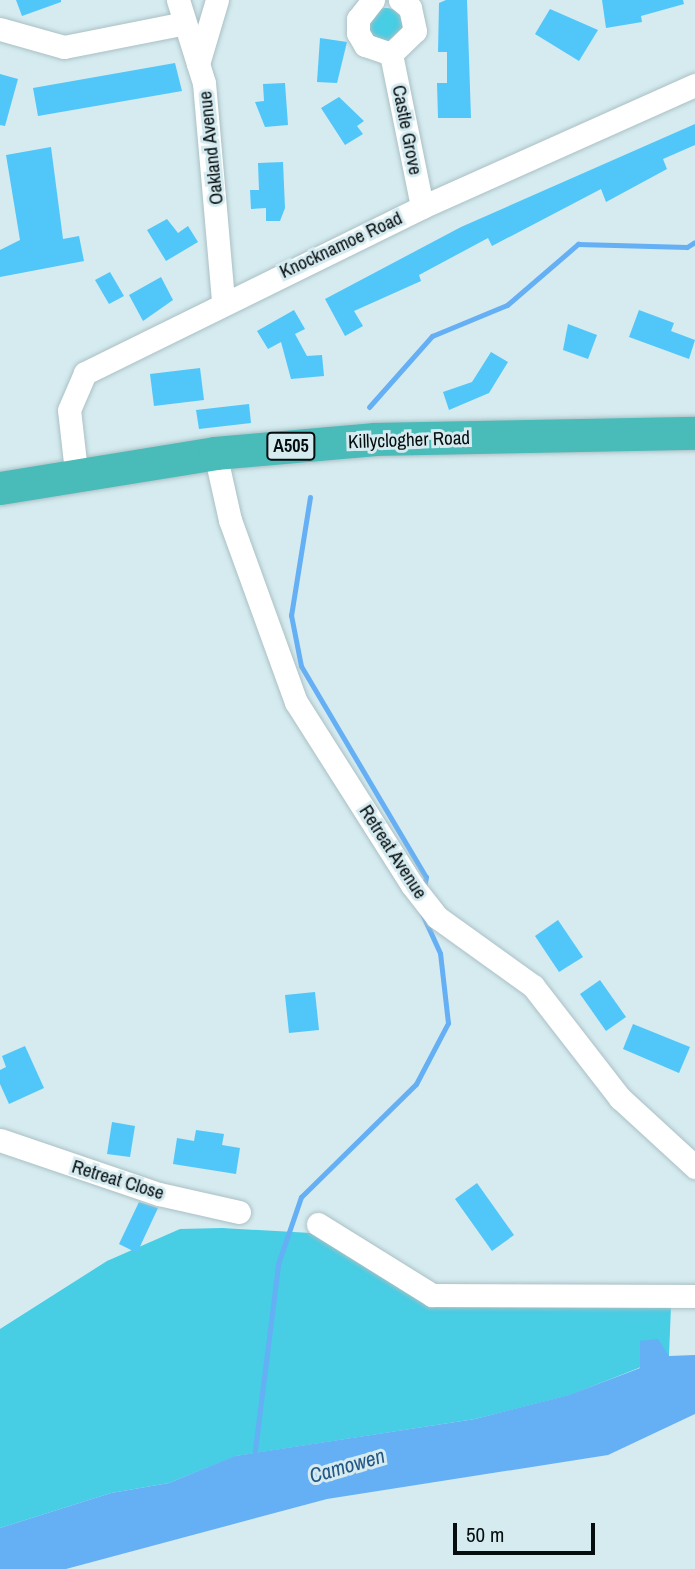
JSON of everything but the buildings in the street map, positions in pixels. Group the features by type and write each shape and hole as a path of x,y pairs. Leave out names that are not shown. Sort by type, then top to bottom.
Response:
{"highway":[{"name":"Killyclogher Road","path":"0,488 76,471 215,453 374,439 695,433"}],"street":[{"name":"Oakland Avenue","path":"178,0 198,65 217,199 223,300"},
{"path":"198,65 217,0"},
{"path":"373,0 358,19 358,33 365,45 391,54 415,31 410,8 400,0"},
{"path":"0,29 64,47 185,23"},
{"name":"Castle Grove","path":"391,54 422,207"},
{"name":"Knocknamoe Road","path":"76,471 69,410 85,373 223,300 422,207 695,85"},
{"name":"Retreat Avenue","path":"215,453 230,520 296,702 412,885 437,917 533,986 620,1097 695,1167"},
{"name":"Retreat Close","path":"0,1140 159,1194 239,1212"},
{"path":"318,1224 432,1295 695,1296"}],"shaded area":[{"path":"386,8 398,13 403,25 398,37 386,42 374,37 369,25 374,13"},
{"path":"222,1228 311,1233 396,1284 671,1306 669,1356 570,1395 475,1419 236,1456 169,1483 111,1493 0,1528 0,1329 107,1261 180,1229"}],"water":[{"name":"Camowen","path":"658,1339 669,1356 695,1355 695,1414 608,1455 327,1499 66,1569 0,1569 0,1528 111,1493 169,1483 235,1456 475,1419 569,1395 640,1368 640,1341"}],"waterway":[{"path":"369,407 432,336 507,305 578,244 687,247 695,242"},
{"path":"310,497 291,615 301,666 426,877 424,887"},
{"path":"254,1458 278,1264 301,1197 416,1084 448,1023 440,953 419,907"}]}
